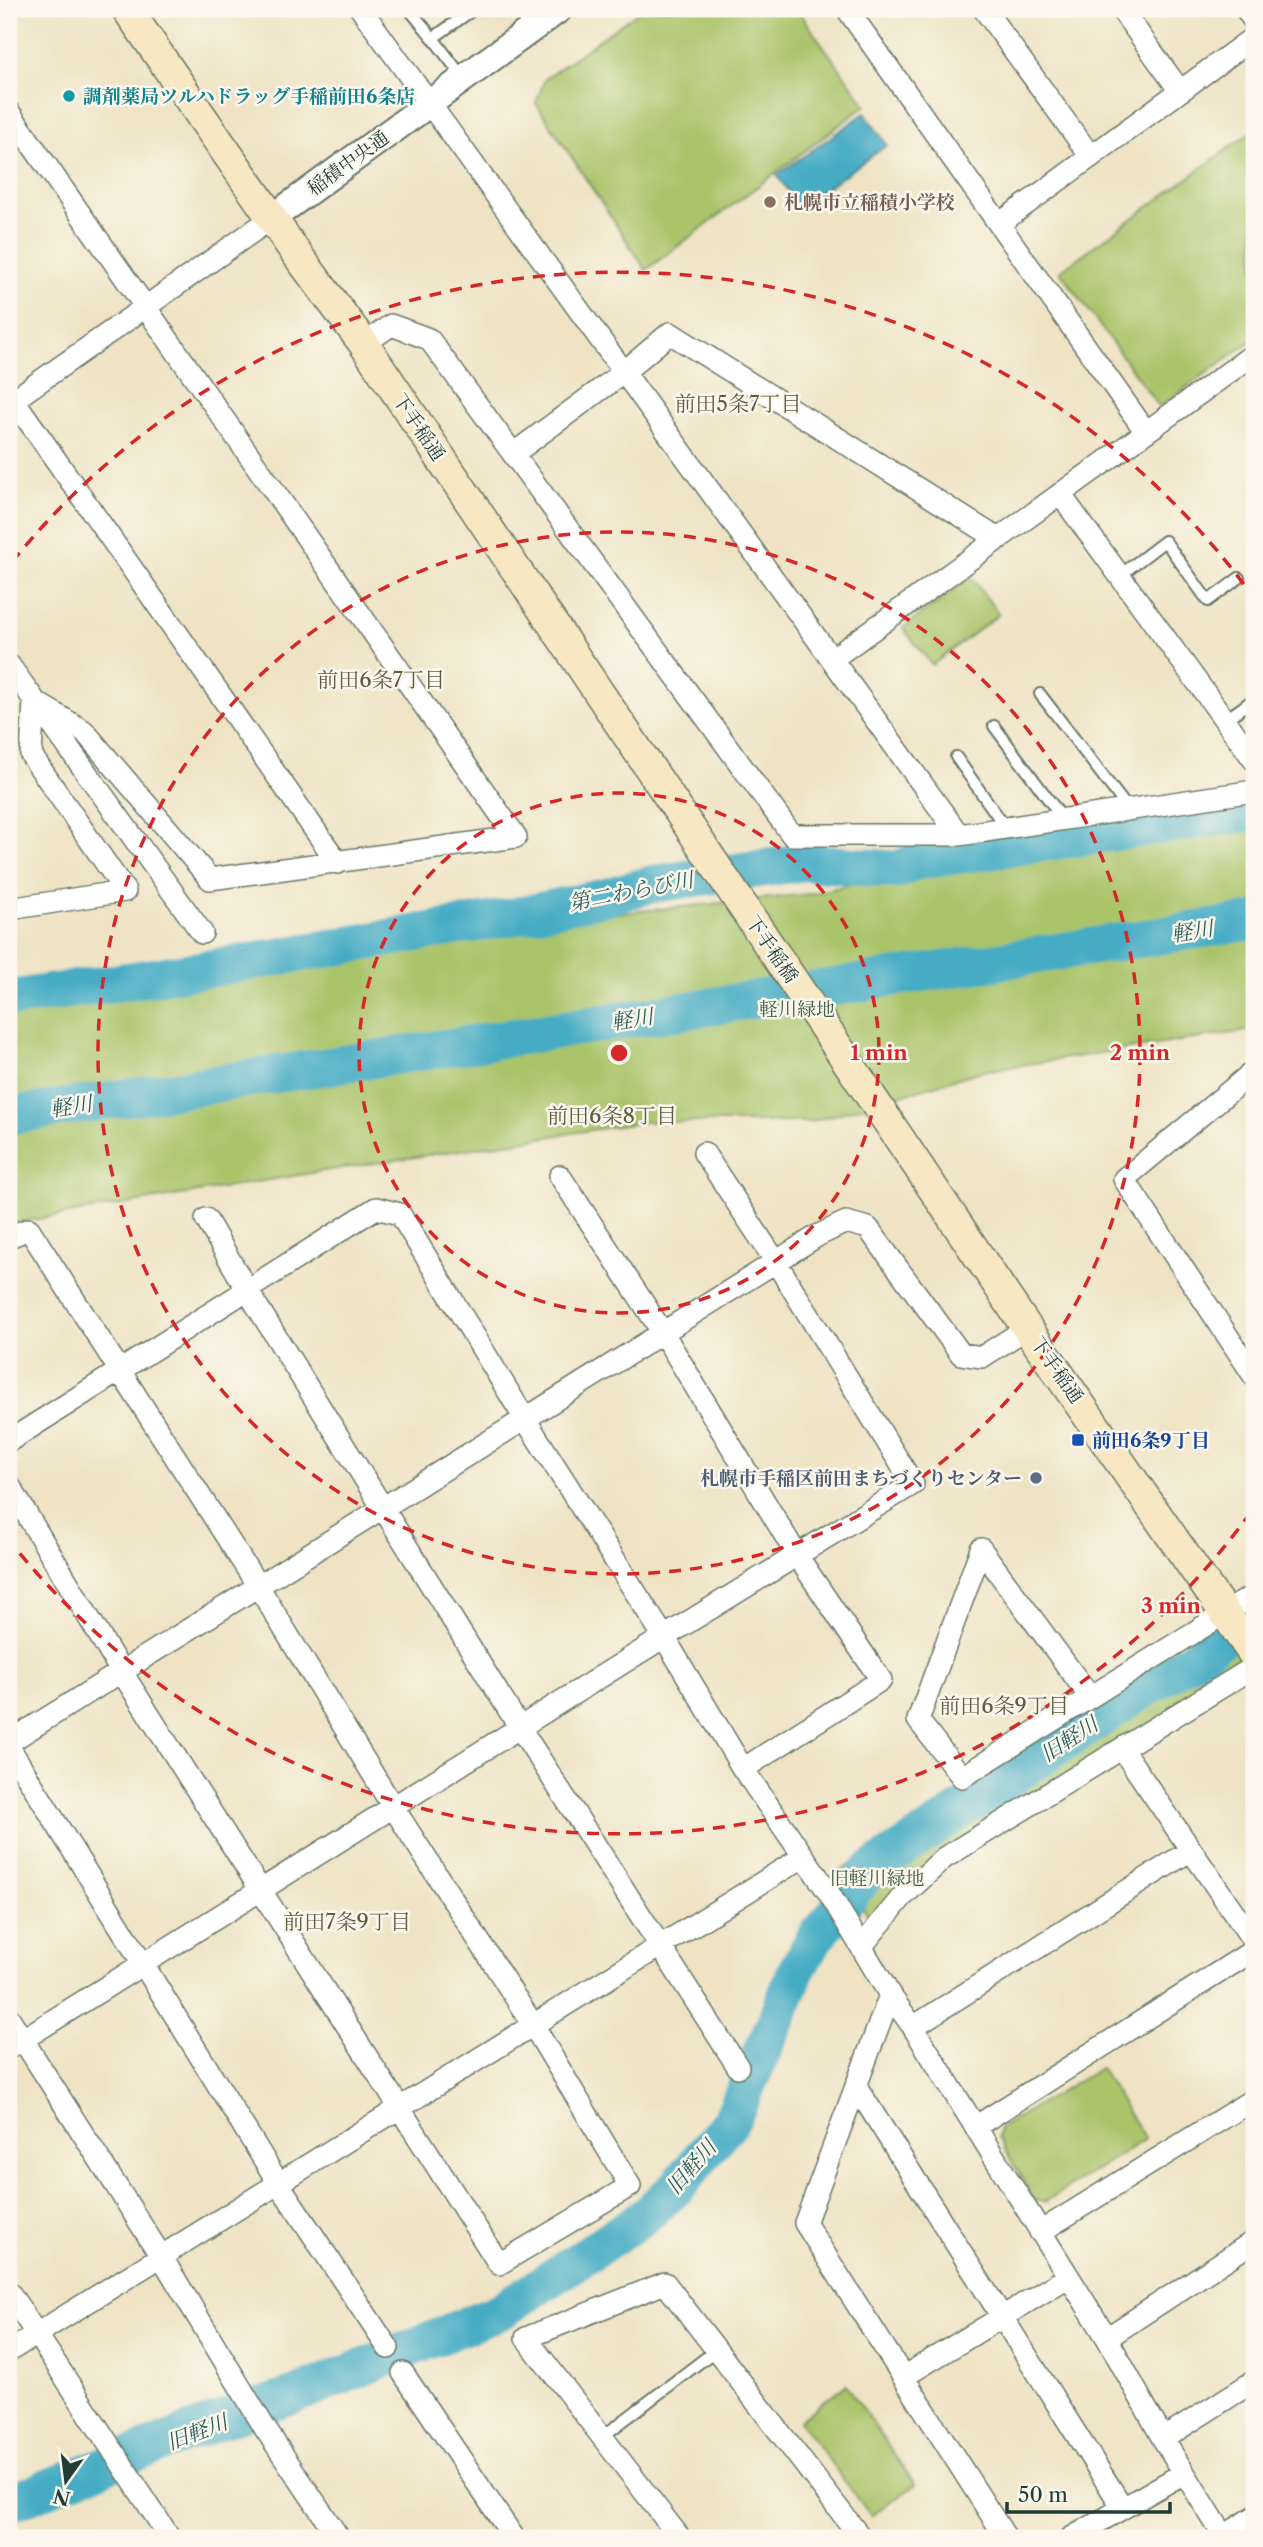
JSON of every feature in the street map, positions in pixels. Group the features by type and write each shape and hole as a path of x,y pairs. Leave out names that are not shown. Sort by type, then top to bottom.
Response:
{"main road":[{"name":"下手稲通","path":"127,9 272,218 364,344 705,849"},
{"name":"下手稲橋","path":"705,849 886,1118"},
{"name":"下手稲通","path":"886,1118 1027,1328 1254,1655"}],"street":[{"path":"362,9 959,835"},
{"name":"稲積中央通","path":"272,218 559,9"},
{"path":"847,9 1146,432"},
{"path":"984,9 1091,157"},
{"path":"1121,9 1180,91"},
{"path":"1246,9 1254,21"},
{"path":"999,224 1254,37"},
{"path":"9,112 516,837 210,879 84,731 34,701"},
{"path":"272,218 10,399 338,863"},
{"path":"364,344 391,325 429,338 792,835 959,835 1254,791"},
{"path":"513,454 625,372 670,333 998,539"},
{"path":"832,659 1254,354"},
{"path":"1060,494 1254,760"},
{"path":"9,665 202,933"},
{"path":"9,909 125,891 31,755 34,701"},
{"path":"1254,1071 1124,1179 1254,1376"},
{"path":"15,2044 913,1484 776,1262 704,1153"},
{"path":"560,1176 663,1332 798,1557 881,1681 743,1769"},
{"path":"9,1441 376,1208 400,1214 525,1419 664,1637 743,1769 829,1894 1107,2338 1163,2439 1224,2537 1254,2517"},
{"path":"206,1219 247,1290 520,1728 738,2067"},
{"path":"9,1742 663,1332 846,1222 867,1228 961,1354 982,1357 1027,1328"},
{"path":"9,1237 29,1229 258,1586 393,1807 533,2025 630,2186 499,2264 121,1671 9,1485"},
{"path":"1090,1697 981,1549 918,1720 962,1777 1254,1595"},
{"path":"858,1940 944,1858 1254,1667"},
{"path":"9,1747 279,2183 388,2348"},
{"path":"1122,1749 1254,1942"},
{"path":"913,2027 1191,1850"},
{"path":"9,2351 803,1857"},
{"path":"975,2127 1254,1950"},
{"path":"890,1995 805,2222 1006,2538"},
{"path":"9,2018 15,2044 161,2256 266,2430 339,2538"},
{"path":"856,2086 1123,2508"},
{"path":"1040,2232 1254,2099"},
{"path":"1107,2338 1254,2241"},
{"path":"903,2377 1068,2277"},
{"path":"680,2538 526,2338 665,2283 861,2538"},
{"path":"9,2292 170,2538"},
{"path":"403,2373 514,2538"},
{"path":"1163,2439 1254,2381"},
{"path":"1071,2538 1184,2473"}],"lane":[{"path":"410,9 464,79"},
{"path":"433,38 474,9"},
{"path":"1119,576 1165,541 1208,601 1239,578"},
{"path":"1040,694 1129,810"},
{"path":"1225,720 1254,699"},
{"path":"994,726 1063,820"},
{"path":"956,757 1006,828"},
{"path":"602,2437 716,2350"}],"green space":[{"path":"642,9 797,9 866,105 646,270 536,103 545,79"},
{"path":"1254,130 1254,339 1159,407 1060,271"},
{"path":"971,577 999,614 932,665 903,628"},
{"name":"軽川緑地","path":"1254,812 1254,1030 982,1071 810,1122 644,1122 317,1172 9,1224 9,1006 591,916 811,894 979,853"},
{"name":"旧軽川緑地","path":"1254,1606 1254,1661 932,1860 874,1923 837,1872"},
{"path":"1100,2068 1145,2139 1045,2202 1034,2200 998,2137 1000,2128"},
{"path":"846,2384 915,2485 871,2516 799,2421"}],"water":[{"path":"865,113 887,145 799,207 777,175"}],"waterway":[{"name":"第二わらび川","path":"9,999 213,968 506,918 653,884 806,862 897,870 917,861 1254,812"},
{"name":"軽川","path":"9,1116 1254,921"},
{"name":"旧軽川","path":"9,2503 234,2415 293,2396 501,2311 642,2218 677,2187 732,2119 796,1971 813,1941 869,1871 1220,1640"}],"place":[{"name":"調剤薬局ツルハドラッグ手稲前田6条店","path":"69,96"},
{"name":"札幌市立稲積小学校","path":"770,202"},
{"name":"前田6条9丁目","path":"1078,1440"},
{"name":"札幌市手稲区前田まちづくりセンター","path":"1036,1478"}],"district":[{"name":"前田5条7丁目","path":"738,403"},
{"name":"前田6条7丁目","path":"381,679"},
{"name":"前田6条8丁目","path":"612,1115"},
{"name":"前田6条9丁目","path":"1004,1705"},
{"name":"前田7条9丁目","path":"347,1921"}]}
